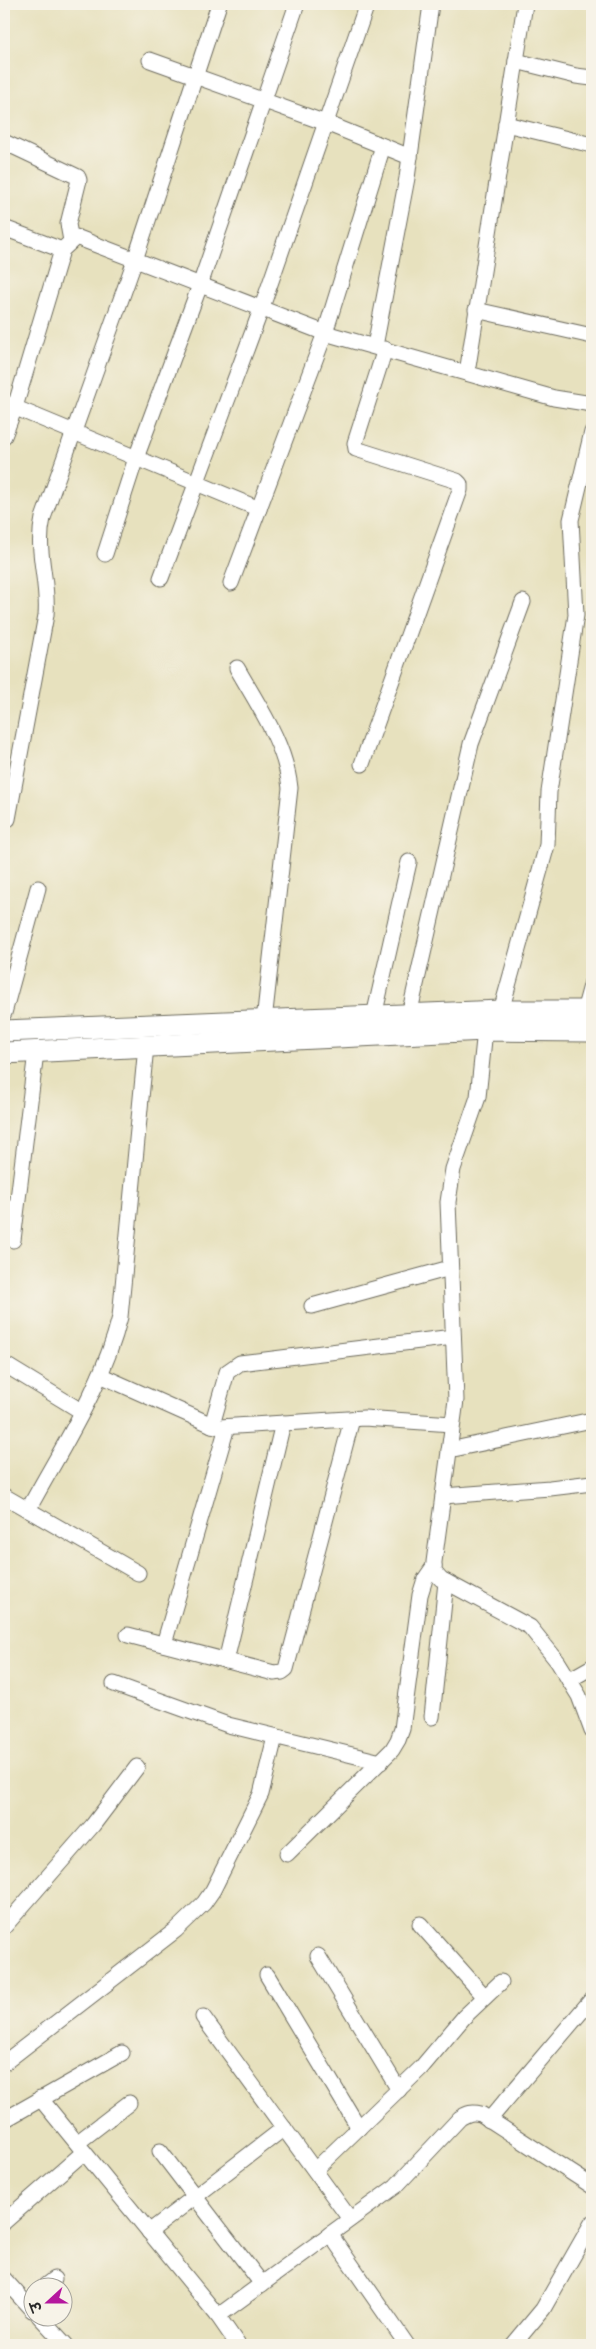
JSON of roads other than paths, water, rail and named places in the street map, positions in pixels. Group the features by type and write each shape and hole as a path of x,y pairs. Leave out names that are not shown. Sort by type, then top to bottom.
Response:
{"main road":[{"path":"4,1031 501,1011 588,1011"},
{"path":"4,1053 485,1030 592,1031"}],"street":[{"path":"8,819 46,615 47,600 39,546 40,532 135,260 219,4"},
{"path":"105,554 136,458 200,285 298,4"},
{"path":"161,578 262,307 367,4"},
{"path":"362,764 460,490 460,484 457,481 356,449 355,444 380,348 410,157 431,4"},
{"path":"467,373 525,4"},
{"path":"150,60 326,123 410,157"},
{"path":"516,61 576,76 592,78"},
{"path":"506,124 592,144"},
{"path":"4,142 78,177 79,180 68,224 67,245 9,405 4,436"},
{"path":"232,583 325,333 383,146"},
{"path":"4,228 67,245"},
{"path":"67,245 76,237 262,307 325,333 554,398 592,404"},
{"path":"476,310 592,336"},
{"path":"9,405 74,434 259,509"},
{"path":"501,1011 547,844 549,792 576,615 571,520 592,432"},
{"path":"409,1015 470,744 523,602"},
{"path":"237,668 280,745 288,768 290,788 264,1020"},
{"path":"374,1016 408,862"},
{"path":"4,1013 38,888"},
{"path":"588,1011 592,982"},
{"path":"485,1030 478,1097 450,1184 448,1202 456,1400 442,1496 434,1572 446,1582 530,1627 558,1662 569,1680 578,1696 592,1731"},
{"path":"28,1510 100,1375 114,1342 120,1317 146,1046"},
{"path":"13,1240 36,1052"},
{"path":"312,1306 450,1268"},
{"path":"164,1644 220,1426 227,1372 240,1363 453,1337"},
{"path":"4,1364 81,1411"},
{"path":"100,1375 220,1426 352,1418 381,1418 452,1424"},
{"path":"128,1635 278,1674 286,1669 352,1418"},
{"path":"449,1450 592,1420"},
{"path":"226,1661 283,1423"},
{"path":"442,1496 592,1483"},
{"path":"4,1496 138,1573"},
{"path":"287,1854 381,1762 398,1740 402,1729 420,1595 425,1579 434,1566"},
{"path":"432,1717 446,1582"},
{"path":"569,1680 592,1667"},
{"path":"114,1684 216,1721 381,1762"},
{"path":"4,2063 176,1930 204,1903 213,1890 261,1794 275,1736"},
{"path":"4,1926 93,1825 137,1767"},
{"path":"420,1924 485,1998"},
{"path":"318,1956 399,2090"},
{"path":"267,1975 359,2128"},
{"path":"315,2170 399,2090 501,1982"},
{"path":"489,2120 592,1999"},
{"path":"203,2017 350,2219"},
{"path":"4,2120 122,2053"},
{"path":"40,2098 218,2316 238,2345"},
{"path":"4,2222 129,2103"},
{"path":"218,2316 407,2176 460,2118 473,2112 489,2120 592,2186"},
{"path":"150,2232 284,2128"},
{"path":"160,2152 262,2284"},
{"path":"513,2345 543,2309 590,2230"},
{"path":"330,2234 406,2345"},
{"path":"4,2279 22,2296"},
{"path":"48,2326 66,2345"}]}
